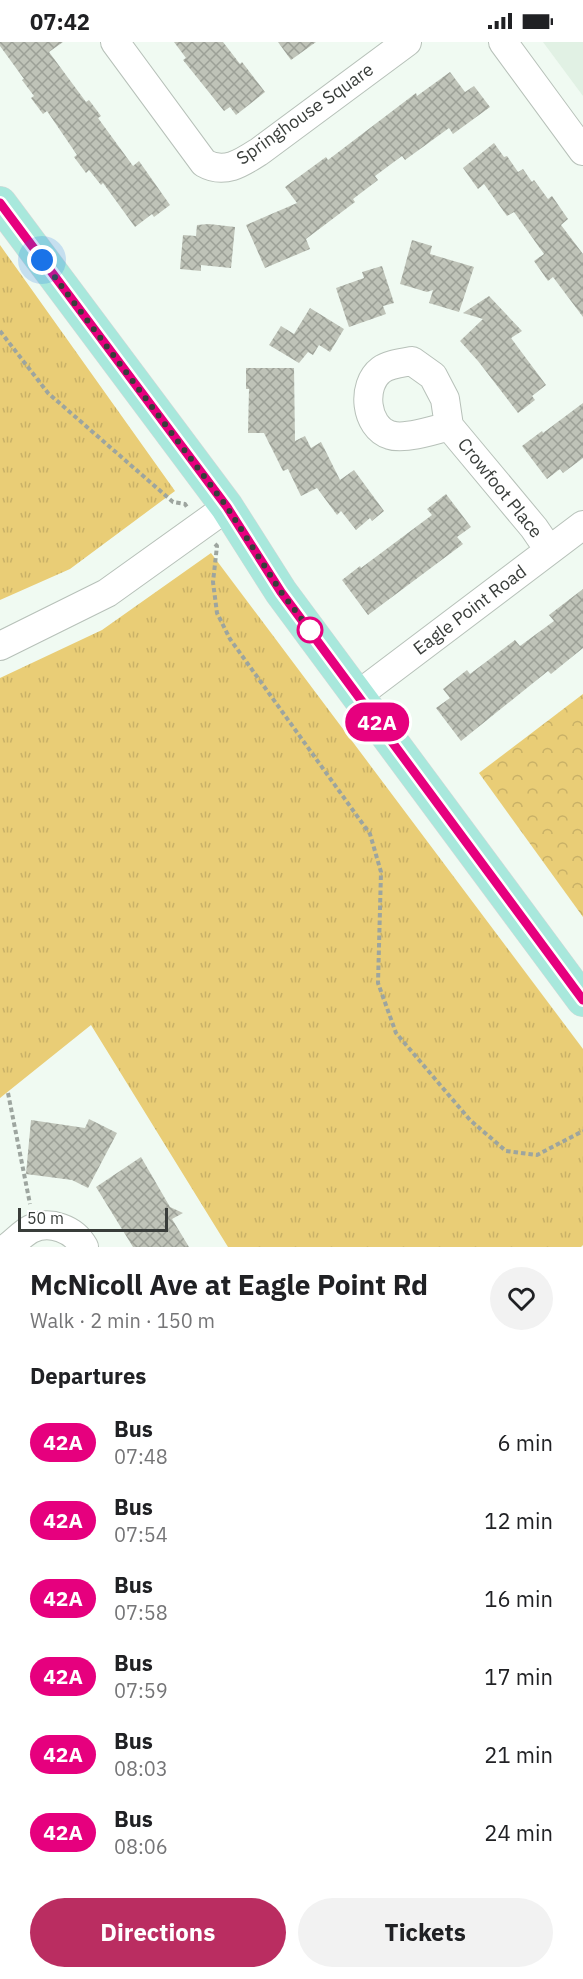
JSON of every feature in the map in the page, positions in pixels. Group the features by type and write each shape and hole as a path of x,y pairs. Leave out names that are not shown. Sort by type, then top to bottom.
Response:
{"main road":[{"path":"0,204 227,507 281,592 583,1000"}],"street":[{"name":"Springhouse Square","path":"114,42 204,163 212,168 225,168 237,165 260,151 407,42"},
{"path":"503,42 583,152"},
{"name":"Crowfoot Place","path":"450,426 534,528 549,550"},
{"path":"0,646 107,593 227,507"},
{"name":"Eagle Point Road","path":"358,695 583,525"},
{"path":"8,1247 31,1229 57,1225 78,1238 84,1247"}],"path":[{"path":"0,331 48,393 173,502 185,504"},
{"path":"217,546 213,582 217,613 230,639 370,834 381,872 378,983 396,1033 470,1120 506,1151 537,1155 583,1131"},
{"path":"8,1093 30,1199 31,1229"}],"shaded area":[{"path":"543,42 583,42 583,96"}],"green space":[{"path":"0,245 175,491 70,569 0,600"},
{"path":"211,553 583,1049 583,1245 581,1247 228,1247 91,1025 0,1098 0,678 102,630"},
{"path":"583,694 583,917 479,773"}],"building":[{"path":"0,42 63,42 49,52 86,102 89,100 101,116 98,118 133,166 139,161 170,205 154,217 152,214 135,227 103,183 101,185 89,170 86,173 74,157 77,155 47,111 43,114 31,98 34,96 0,46"},
{"path":"174,42 223,42 265,92 236,115 230,107 224,111 183,60 186,58"},
{"path":"278,42 316,42 291,60"},
{"path":"450,72 465,92 474,86 490,107 453,134 449,128 405,160 402,156 375,176 378,180 353,199 355,202 306,239 310,249 265,268 246,225 297,203 285,187 326,157 328,160 416,93 417,96"},
{"path":"494,143 518,172 523,169 548,199 552,196 568,219 561,225 583,254 583,317 553,277 548,281 534,261 544,254 514,212 507,216 484,184 478,189 463,168"},
{"path":"197,225 235,227 231,268 201,265 201,271 180,269 183,235 196,236"},
{"path":"412,240 432,246 430,254 474,267 459,312 429,303 433,290 427,292 400,284"},
{"path":"382,266 394,303 383,306 386,314 349,327 336,288 364,278 362,272"},
{"path":"489,296 522,331 511,338 546,385 532,396 535,400 518,413 460,341 483,319 463,313"},
{"path":"310,308 344,329 330,352 319,345 313,355 308,352 299,363 269,345 281,326 294,334"},
{"path":"246,368 294,368 295,441 305,436 311,448 321,442 340,480 354,470 384,511 372,521 370,518 356,530 341,511 337,515 317,488 301,496 288,469 283,471 264,433 248,433 249,389 246,389"},
{"path":"583,403 583,458 563,473 560,469 547,479 522,446"},
{"path":"446,494 471,527 457,537 463,544 368,615 342,580 432,515 427,509"},
{"path":"583,589 583,648 551,674 548,671 461,741 436,708 450,698 443,689 467,670 470,674 515,640 520,646 554,621 549,615"},
{"path":"89,1119 117,1133 88,1188 72,1180 26,1174 31,1120 85,1128"},
{"path":"141,1157 170,1207 183,1213 172,1219 189,1247 133,1247 96,1187"}],"bus line":[{"name":"42A","path":"0,203 227,507 281,592 583,1000"}],"route":[{"path":"42,260 227,507 281,592 310,630"}]}
